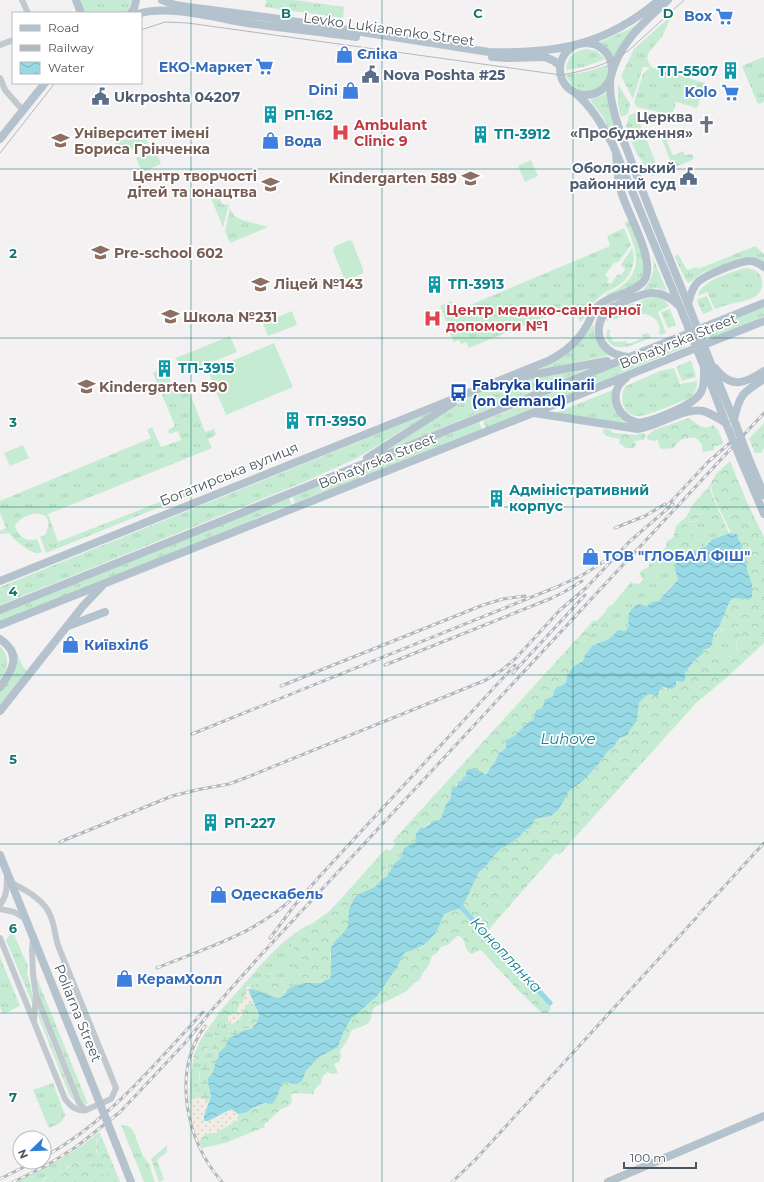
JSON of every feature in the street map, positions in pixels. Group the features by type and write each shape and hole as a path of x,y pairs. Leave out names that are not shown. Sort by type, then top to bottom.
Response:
{"main road":[{"path":"73,12 76,0"},
{"path":"76,0 81,12"},
{"path":"131,12 136,0"},
{"name":"Levko Lukianenko Street","path":"162,0 175,5 272,18 489,52 542,51 579,44 604,36 622,27 638,17 659,0"},
{"path":"573,91 588,95 602,89 611,77 621,50 629,38 668,0"},
{"name":"Levko Lukianenko Street","path":"142,14 158,11 175,11 253,24 490,57 545,57 554,61 560,66"},
{"path":"684,306 617,122 611,92 611,61 606,53 594,44 579,44 566,52 562,59 560,66 563,81 583,99 592,110 604,128 616,152 684,306 731,424 741,460 764,514"},
{"path":"0,131 37,84"},
{"path":"0,139 44,84"},
{"name":"Bohatyrska Street","path":"469,392 548,361 566,351 580,336 598,307 608,299 638,287 645,279 648,269 648,261 620,190 616,152"},
{"path":"684,306 693,288 704,278 736,264 750,261 764,267"},
{"path":"628,357 614,354 606,348 599,336 599,323 607,310 648,293 665,294 684,306"},
{"path":"753,307 764,297"},
{"name":"Bohatyrska Street","path":"0,610 764,303"},
{"name":"Bohatyrska Street","path":"0,625 633,374 764,320"},
{"name":"Bohatyrska Street","path":"497,381 628,357"},
{"path":"708,365 728,380 743,383 764,371"},
{"path":"633,374 623,380 617,388 617,403 622,415 640,423 692,402 702,392 708,365"},
{"path":"731,424 738,401 742,395 764,379"},
{"path":"352,468 469,392"},
{"name":"Богатирська вулиця","path":"0,581 469,392"},
{"path":"533,413 638,429 654,425 690,411 698,410 705,412 731,424 747,454 764,494"},
{"path":"0,711 104,583"},
{"path":"68,627 105,612"},
{"path":"0,639 10,648 14,662 10,674 0,687"},
{"name":"Poliarna Street","path":"0,855 131,1182"},
{"path":"608,1182 764,1116"}],"street":[{"path":"22,0 28,12"},
{"path":"0,45 12,40"},
{"path":"0,78 5,90 19,106"},
{"path":"0,905 7,888 7,872"},
{"path":"0,938 65,1099 73,1108 77,1110 86,1110 111,1099 116,1088 57,943 51,917 45,906 34,896 12,883"},
{"path":"0,909 14,912 26,919"},
{"path":"33,937 32,970 36,994 79,1103 86,1110"},
{"path":"34,1022 36,994"}],"green space":[{"path":"81,0 131,0 128,12 85,12 81,4"},
{"path":"266,0 294,0 344,7 343,18 265,7"},
{"path":"672,15 662,37 649,52 647,59 651,67 705,83 697,108 676,102 672,115 637,107 634,102 643,74 650,67 643,67 633,99 621,76 634,49"},
{"path":"645,19 613,56 604,46 598,43 627,30"},
{"path":"586,49 597,51 605,59 584,67 566,70 568,62 572,56 578,51"},
{"path":"764,57 764,102 759,104 742,66"},
{"path":"608,65 607,75 604,82 592,91 577,89 566,75 585,72"},
{"path":"618,84 630,104 628,114 621,117 618,105"},
{"path":"607,92 619,141 615,142 602,115 590,100"},
{"path":"636,113 643,132 630,137 626,126 629,115"},
{"path":"143,132 148,143 139,147 126,150 122,149 115,143"},
{"path":"644,133 658,169 656,174 653,176 636,152 630,138"},
{"path":"674,133 674,137 667,141 672,154 674,155 683,151 685,155 691,154 694,157 692,160 675,167 672,165 661,137"},
{"path":"155,150 161,164 142,172 136,158"},
{"path":"531,160 538,176 525,182 518,166"},
{"path":"217,191 222,204 229,205 223,227 209,194"},
{"path":"230,208 234,216 242,220 268,227 230,243 225,231"},
{"path":"624,220 625,222 629,221 644,255 646,268 639,282 607,296 606,294 619,288 625,283 635,268 635,252"},
{"path":"624,228 631,245 619,261 614,263 605,275 609,279 607,282 611,284 618,274 621,275 624,272 625,269 621,265 632,248 634,258 630,274 623,282 599,297 591,306 582,321 580,322 573,305 469,348 466,342 461,344 459,340 454,342 440,306 451,301 456,311 610,246 607,236"},
{"path":"349,240 352,241 363,269 363,273 348,280 344,278 333,251 334,247"},
{"path":"755,246 764,254 764,263 752,257 739,258 702,273 689,283 686,281 675,257 678,254 687,270 697,267 698,269"},
{"path":"653,258 667,291 657,288 643,290 649,283 652,275 654,267"},
{"path":"746,268 757,272 762,281 762,288 759,293 750,299 715,309 707,292 698,296 700,290 711,281 725,274"},
{"path":"707,296 713,310 703,314 697,301 698,299"},
{"path":"655,297 664,299 669,306 658,312 666,333 659,335 660,329 658,323 654,318 648,315 635,314 607,321 606,319 613,311"},
{"path":"764,307 764,316 710,339 707,330"},
{"path":"670,309 676,325 668,328 661,312"},
{"path":"292,311 297,325 268,336 263,323"},
{"path":"594,325 598,342 610,355 537,371 570,352"},
{"path":"608,329 610,330 611,338 615,342 626,341 628,344 644,338 642,335 647,333 650,335 650,338 625,347 614,346 609,342 606,336"},
{"path":"230,336 237,352 183,374 176,358"},
{"path":"682,340 685,347 486,428 483,421"},
{"path":"274,343 293,387 226,415 208,371"},
{"path":"691,360 696,377 682,381 676,367"},
{"path":"595,366 379,453 469,397 502,384"},
{"path":"674,368 680,384 697,381 695,392 688,399 662,409 641,416 631,415 624,406 622,399 626,386 660,371"},
{"path":"156,371 159,377 167,373 176,394 188,389 205,432 214,429 216,435 208,439 212,448 48,514 58,542 226,476 227,480 46,553 40,537 45,535 48,525 47,519 44,515 38,514 25,517 15,526 20,536 23,538 29,540 37,539 42,552 37,553 30,551 17,542 9,533 0,534 0,531 6,528 0,513 0,501 151,438 147,430 152,427 161,447 181,440 178,431 169,434 168,430 175,426 153,373"},
{"path":"613,390 612,401 616,410 622,419 631,425 555,413"},
{"path":"434,411 357,458 304,482 0,605 0,587"},
{"path":"689,418 704,427 710,427 713,425 718,430 723,442 722,445 715,446 714,450 703,452 702,445 696,438 689,438 678,442 674,448 663,449 659,447 658,440 653,441 647,439 648,435 654,430"},
{"path":"479,422 482,429 295,503 293,497 295,496"},
{"path":"764,422 764,448 761,453 755,453 749,439"},
{"path":"604,429 611,430 613,433 636,435 644,433 646,436 644,440 634,441 636,445 634,448 626,448 619,443 620,439 606,435 603,431"},
{"path":"23,445 29,458 10,466 4,453"},
{"path":"730,461 746,500 764,537 764,643 724,680 697,702 559,855 556,853 511,904 498,900 487,903 485,907 485,914 491,927 488,930 463,906 479,872 501,849 530,828 535,819 551,816 570,790 583,781 620,739 627,736 637,721 639,703 648,694 659,694 662,687 666,689 678,681 681,682 685,680 685,672 695,658 700,656 703,650 708,649 730,657 736,653 738,640 742,634 741,628 735,627 725,631 719,627 729,603 733,598 751,598 752,584 741,544 735,534 731,533 713,495 711,486 712,495 727,529 719,531 712,518 707,514 699,514 696,521 689,521 687,526 689,530 694,531 693,535 696,540 704,539 703,548 687,554 686,557 680,558 676,561 669,555 663,557 658,566 653,567 651,564 656,555 658,556 666,547 667,541 673,538 676,526 686,517 694,503 704,491 707,490 716,474"},
{"path":"289,498 291,504 0,622 0,614"},
{"path":"704,513 709,515 721,531 727,529 729,533 713,539 703,548 704,539 696,540 693,535 694,532 688,530 687,526 689,521 695,522 698,515"},
{"path":"666,555 669,555 676,561 675,565 678,580 665,592 659,601 647,606 641,604 625,631 617,631 609,639 594,644 585,655 583,661 573,667 573,659 579,654 580,649 586,642 586,637 595,632 598,628 597,621 607,608 613,604 632,581 632,583 639,584 643,579 640,574 641,571 648,567 651,561 652,566 654,567 660,564"},
{"path":"594,620 597,621 598,628 595,632 586,637 585,646 580,649 579,654 573,659 573,667 568,673 566,683 551,697 543,708 536,710 533,720 529,722 515,737 506,740 506,748 498,754 487,774 482,772 466,773 465,778 460,780 451,792 450,800 445,806 445,812 439,821 429,823 419,829 416,834 415,841 404,848 400,833"},
{"path":"719,627 723,631 735,627 741,628 742,634 737,642 736,653 730,657 715,654 708,649 710,648"},
{"path":"0,646 7,658 7,667 0,679"},
{"path":"14,646 22,665 27,671 0,704 0,690 14,671"},
{"path":"400,833 404,848 400,860 394,864 389,874 382,879 388,865 380,855 386,849 390,851 396,844 393,841"},
{"path":"380,855 388,857 387,866 377,885 373,889 356,897 350,906 347,928 332,945 331,975 325,982 306,983 297,986 290,971 303,960 291,945 300,935 311,928 313,923 327,913 339,901"},
{"path":"497,899 511,904 491,927 485,914 485,906 487,903"},
{"path":"459,909 549,1005 551,1008 548,1013 542,1013 517,989 482,951 480,950 472,954 467,950 463,939 457,936 448,945 441,947 437,953 432,956 429,965 422,974 420,980 414,983 407,991 375,1007 367,1024 352,1030 340,1051 341,1057 339,1062 334,1064 338,1073 332,1074 327,1072 322,1077 321,1083 315,1089 313,1094 293,1093 291,1095 292,1102 287,1107 281,1109 264,1125 265,1127 225,1143 202,1148 199,1142 204,1135 238,1120 238,1114 247,1112 253,1107 257,1108 264,1103 268,1104 276,1097 281,1085 284,1082 305,1076 306,1071 319,1057 334,1049 340,1043 343,1033 351,1019 371,1001 392,974 404,953 412,951 429,941 434,935 443,917 450,911"},
{"path":"313,923 311,928 300,935 291,945 303,960 294,980 297,986 286,991 284,983 280,981 275,983 273,975 269,973 255,985 244,984 267,958 285,941 304,927"},
{"path":"10,934 14,935 28,966 27,973 33,996 33,1005 6,940"},
{"path":"0,957 20,1006 3,1014 0,1007"},
{"path":"269,973 273,975 275,983 280,981 284,983 286,991 281,997 275,998 251,989 251,987 246,989 246,996 238,1008 237,1013 228,1016 221,1010 244,984 255,985"},
{"path":"36,976 88,1104 83,1103 80,1100 38,994"},
{"path":"247,1003 252,1003 256,1008 258,1017 256,1023 254,1025 228,1031 226,1029 226,1024 228,1022 232,1024 238,1020"},
{"path":"38,1010 75,1102 69,1094 39,1018"},
{"path":"221,1010 228,1016 228,1022 215,1034 210,1046 211,1051 214,1050 219,1055 218,1059 204,1061 199,1072 197,1098 189,1101 193,1061 196,1062 205,1056 207,1052 206,1045 203,1039 201,1039"},
{"path":"223,1023 226,1024 226,1029 228,1031 254,1025 249,1031 243,1031 229,1038 225,1047 218,1053 214,1050 210,1051 209,1048 213,1036"},
{"path":"201,1039 203,1039 206,1043 207,1047 205,1057 196,1062 193,1061 194,1054"},
{"path":"212,1059 216,1060 213,1072 208,1078 211,1096 208,1102 202,1098 197,1098 197,1089 200,1077 199,1067 204,1061"},
{"path":"53,1083 65,1115 61,1122 49,1128 33,1090"},
{"path":"121,1125 130,1127 133,1131 143,1156 149,1164 155,1182 144,1182"},
{"path":"99,1132 102,1138 96,1140 96,1151 111,1182 106,1182 100,1167 92,1162 68,1166 63,1174 45,1178 41,1182 17,1182 41,1170 52,1170 52,1164 90,1140"},
{"path":"102,1138 120,1182 111,1182 100,1161 96,1145 97,1140"},
{"path":"167,1145 167,1152 157,1160 164,1180 159,1182 151,1159"},
{"path":"92,1162 100,1167 106,1182 41,1182 55,1172 63,1174 72,1165"}],"sand":[{"path":"249,986 251,989 248,989 259,1015 258,1016 254,1004 252,1003 246,1006 239,1019 235,1022 228,1022 228,1016 237,1013 239,1004 246,997 246,987"},
{"path":"202,1098 208,1102 204,1121 231,1109 238,1113 238,1120 214,1134 210,1133 204,1135 199,1142 192,1123 189,1101"}],"water":[{"name":"Luhove","path":"730,533 736,534 741,544 752,584 752,597 745,599 733,598 729,603 719,627 714,633 710,648 703,650 701,655 685,672 685,680 683,682 676,681 676,686 672,689 662,687 657,696 648,694 639,703 637,721 627,736 620,738 583,781 570,790 558,810 551,816 535,819 530,828 501,849 492,858 479,872 462,908 444,915 431,939 419,947 404,953 397,967 377,996 351,1019 343,1033 338,1047 319,1057 306,1071 302,1081 297,1084 284,1082 275,1100 271,1104 265,1103 253,1107 247,1112 238,1114 231,1109 208,1121 204,1121 204,1116 211,1096 208,1078 213,1072 216,1060 219,1057 218,1053 225,1047 229,1038 251,1029 257,1022 259,1015 248,989 278,998 283,996 288,989 304,983 321,983 330,978 331,948 334,942 348,926 349,909 353,900 357,895 375,887 387,876 394,864 401,858 404,848 415,842 416,834 420,828 426,827 433,821 439,820 442,817 446,804 450,800 452,788 457,786 458,782 465,778 467,770 474,769 487,774 498,754 506,748 506,740 515,736 526,724 533,720 536,710 543,708 545,700 553,696 556,688 566,683 567,675 573,667 583,661 585,655 593,645 609,639 618,630 625,631 629,625 628,618 633,608 639,604 647,606 652,602 659,601 678,580 675,565 678,560 686,557 690,552 705,547 713,539"}],"waterway":[{"name":"Коноплянка","path":"462,908 550,1003"}],"tram line":[{"path":"142,30 165,22 188,23 561,75 596,67 620,56 628,51 684,0"},
{"path":"0,153 54,84"}],"railway":[{"path":"13,1182 44,1167 76,1147 120,1112 184,1044 259,957 764,413"},
{"path":"667,506 708,462 731,442"},
{"path":"615,528 645,516 665,504"},
{"path":"60,842 172,796 229,784 245,778 486,680 502,670 516,658 560,610 587,587 629,542 673,504"},
{"path":"554,588 581,576 608,559"},
{"path":"385,665 552,598 582,581"},
{"path":"192,734 559,586"},
{"path":"513,673 585,595"},
{"path":"281,686 483,605 503,599 525,596"},
{"path":"270,938 294,906 319,877 515,665"},
{"path":"699,914 764,843"},
{"path":"157,968 214,946 250,929 284,906 299,892"},
{"path":"452,1182 475,1160 696,918"},
{"path":"52,1152 67,1143 110,1110 148,1072 203,1012"},
{"path":"205,1026 194,1044 188,1064 186,1085 187,1106 199,1147 222,1182"},
{"path":"0,1179 18,1170"}],"place":[{"name":"Box","path":"725,16"},
{"name":"Єліка","path":"344,54"},
{"name":"ЕКО-Маркет","path":"265,67"},
{"name":"ТП-5507","path":"731,71"},
{"name":"Nova Poshta #25","path":"370,75"},
{"name":"Dini","path":"351,90"},
{"name":"Kolo","path":"730,92"},
{"name":"Ukrposhta 04207","path":"101,97"},
{"name":"РП-162","path":"271,115"},
{"name":"Церква «Пробудження»","path":"706,125"},
{"name":"Ambulant Clinic 9","path":"341,133"},
{"name":"ТП-3912","path":"481,134"},
{"name":"Університет імені Бориса Грінченка","path":"61,141"},
{"name":"Вода","path":"271,141"},
{"name":"Оболонський районний суд","path":"689,176"},
{"name":"Kindergarten 589","path":"470,178"},
{"name":"Центр творчості дітей та юнацтва","path":"270,184"},
{"name":"Pre-school 602","path":"101,253"},
{"name":"Ліцей №143","path":"261,284"},
{"name":"ТП-3913","path":"435,284"},
{"name":"Школа №231","path":"170,317"},
{"name":"Центр медико-санітарної допомоги №1","path":"433,318"},
{"name":"ТП-3915","path":"165,368"},
{"name":"Kindergarten 590","path":"86,387"},
{"name":"Fabryka kulinarii (on demand)","path":"459,393"},
{"name":"ТП-3950","path":"293,421"},
{"name":"Адміністративний корпус","path":"496,498"},
{"name":"ТОВ \"ГЛОБАЛ ФІШ\"","path":"590,556"},
{"name":"Київхілб","path":"71,645"},
{"name":"РП-227","path":"211,823"},
{"name":"Одескабель","path":"218,894"},
{"name":"КерамХолл","path":"124,979"}]}
